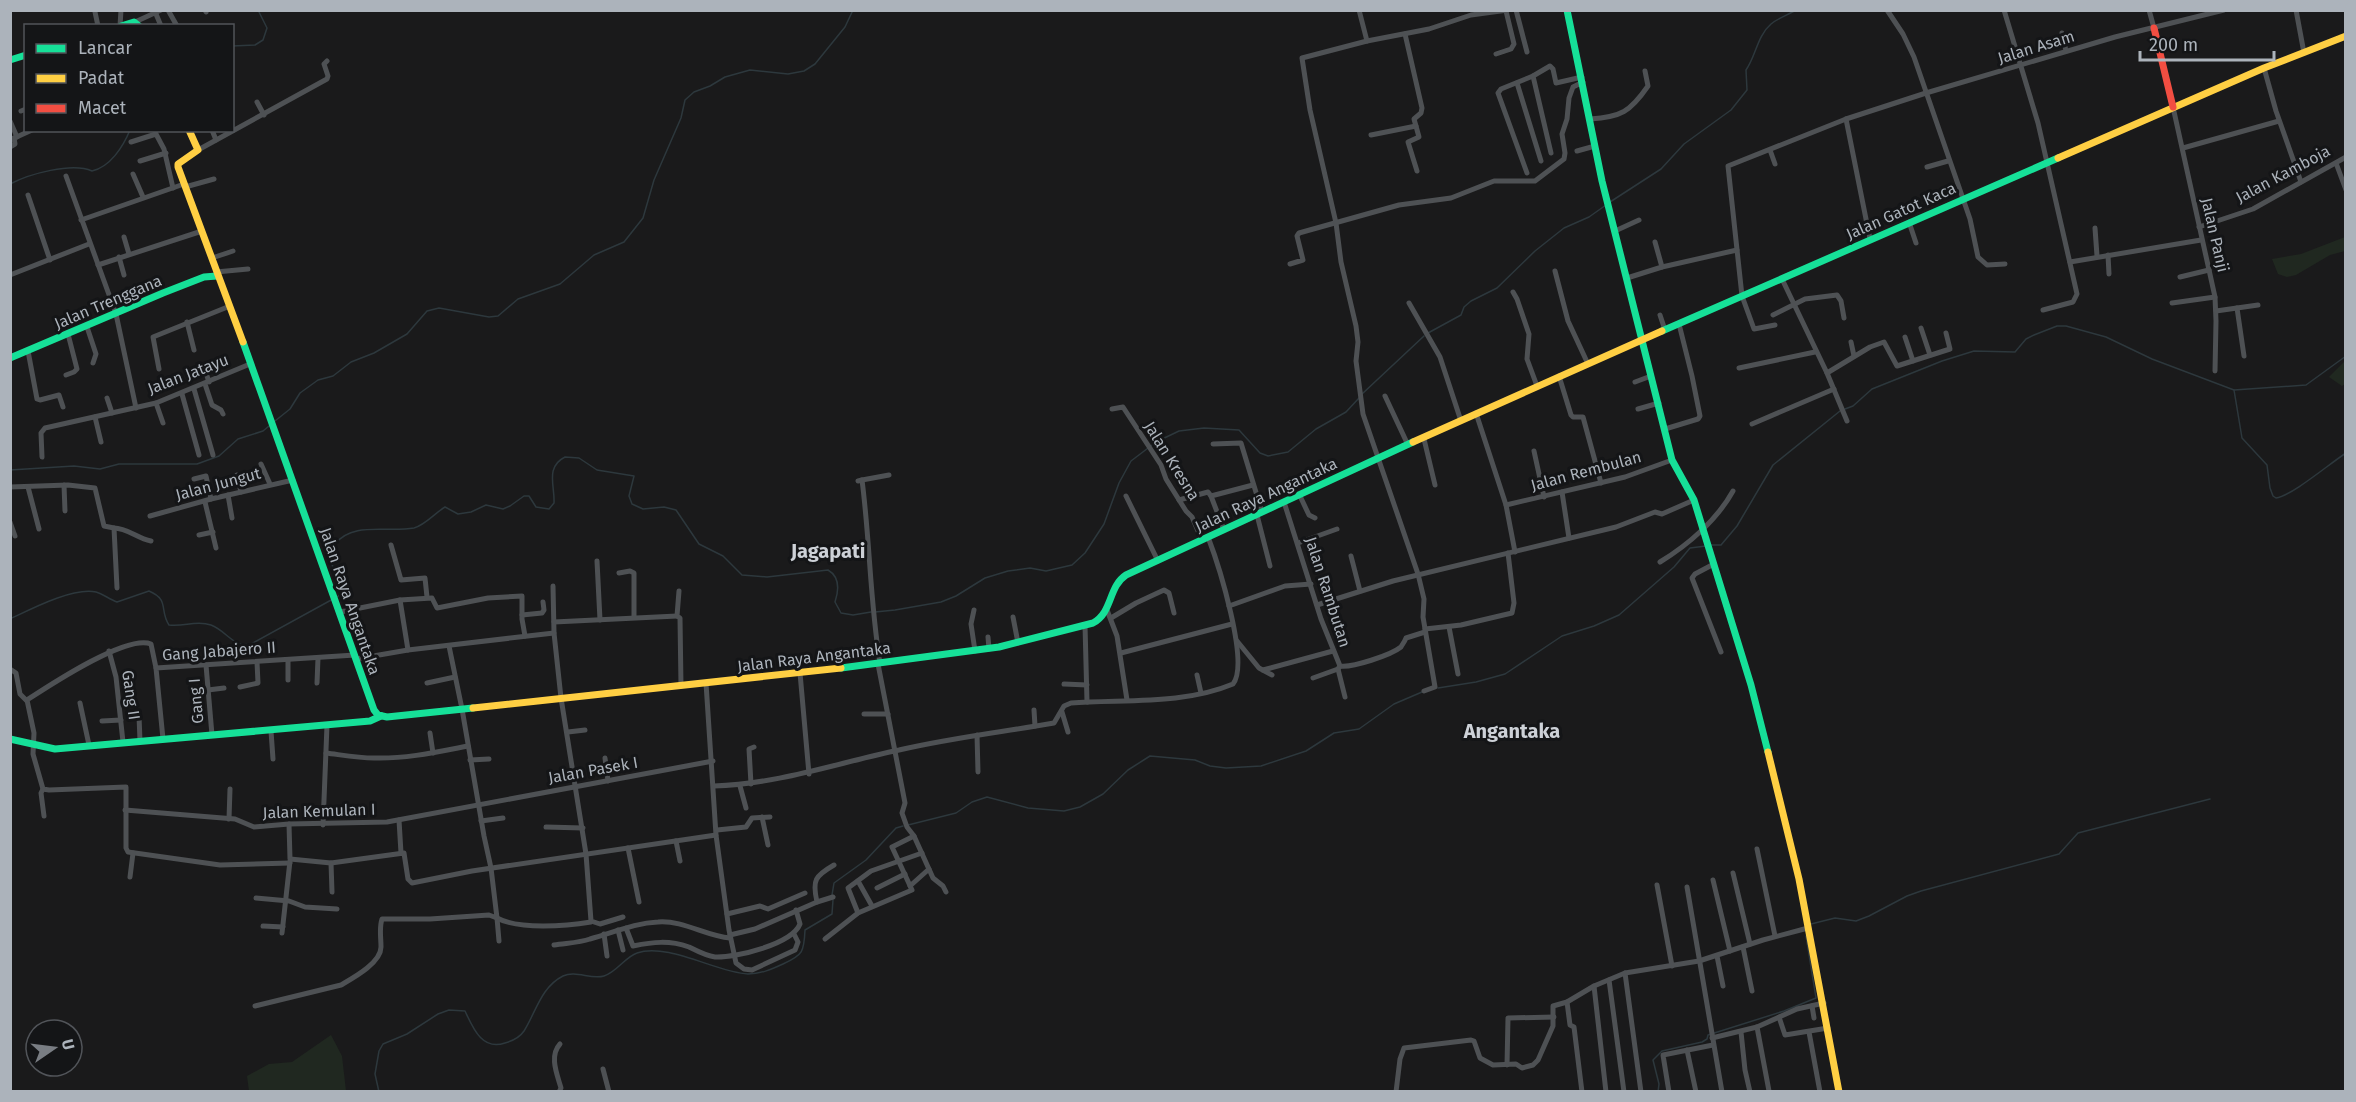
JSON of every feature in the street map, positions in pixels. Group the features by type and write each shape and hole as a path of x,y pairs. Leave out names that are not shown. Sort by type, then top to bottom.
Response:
{"main road":[{"path":"1568,10 1609,207 1672,460 1694,500 1712,565 1742,652 1786,824 1824,1003 1839,1092"},
{"path":"2154,28 2173,107"},
{"name":"Jalan Gatot Kaca","path":"1641,341 2046,161 2264,68 2346,36"},
{"path":"185,185 178,165 198,150 190,132"},
{"name":"Jalan Raya Angantaka","path":"185,185 341,607 355,657 374,710 381,716 425,714 879,664 989,649 1085,625 1109,614 1116,585 1121,579 1476,413 1641,341"},
{"name":"Jalan Trenggana","path":"10,358 87,327 171,289 217,274"},
{"path":"10,740 55,749 212,735 328,728 370,721 381,716"}],"street":[{"path":"168,10 176,24"},
{"path":"1359,10 1367,41"},
{"path":"1516,10 1527,52"},
{"path":"1887,10 1908,43 1963,199 1980,259 1989,265 2005,264"},
{"path":"2004,10 2046,161 2077,298 2068,304 2043,310"},
{"path":"2149,10 2154,28"},
{"name":"Jalan Asam","path":"1737,250 1727,166 1846,118 2066,51 2224,10"},
{"path":"2296,10 2304,52"},
{"path":"1424,691 1435,688 1422,614 1424,599 1418,574 1366,426 1356,361 1357,333 1341,262 1336,222 1310,110 1302,58 1367,41 1429,29 1472,15 1507,11 1514,44 1511,49 1496,54"},
{"path":"137,24 158,12"},
{"path":"2062,33 2066,51"},
{"path":"1405,34 1422,108 1422,112 1414,118 1419,137 1408,142 1417,171"},
{"path":"235,129 327,79 324,64 327,61"},
{"path":"1527,173 1498,94 1501,89 1533,76 1550,66 1553,69 1556,83 1582,80"},
{"path":"2264,68 2279,121 2301,182"},
{"path":"1590,119 1610,117 1630,109 1648,86 1645,71"},
{"path":"1533,76 1551,153"},
{"path":"1290,264 1303,260 1298,235 1336,222 1398,205 1451,198 1494,181 1535,181 1564,159 1562,134 1567,119 1569,98 1573,87 1582,80"},
{"path":"1517,83 1541,161"},
{"path":"257,102 264,115"},
{"name":"Jalan Panji","path":"2173,107 2215,297 2215,371"},
{"path":"1846,118 1870,239"},
{"path":"10,121 15,144 10,147"},
{"path":"2183,148 2279,121"},
{"path":"1371,135 1416,126"},
{"path":"213,132 216,140"},
{"path":"198,150 230,132"},
{"path":"131,141 156,134 166,153 173,188"},
{"path":"1577,151 1595,146"},
{"path":"1770,150 1775,164"},
{"path":"140,161 166,153"},
{"name":"Jalan Kamboja","path":"2199,227 2253,208 2346,157"},
{"path":"1927,167 1948,161"},
{"path":"2336,163 2346,190"},
{"path":"133,174 143,197"},
{"name":"Jalan Jatayu","path":"66,176 116,314 136,408"},
{"path":"81,220 143,197 214,179"},
{"path":"28,195 50,260"},
{"path":"1615,231 1639,220"},
{"path":"1909,222 1916,243"},
{"path":"2096,228 2097,256"},
{"path":"98,266 202,231"},
{"path":"124,237 129,254"},
{"path":"2070,262 2201,240"},
{"path":"1655,242 1662,267"},
{"path":"10,274 89,244"},
{"path":"1627,278 1662,267 1737,250 1742,296 1754,329 1775,325"},
{"path":"212,258 233,251"},
{"path":"2108,255 2109,274"},
{"path":"118,258 124,274"},
{"path":"217,274 248,269"},
{"path":"2180,277 2210,270"},
{"path":"1555,271 1568,321 1588,364"},
{"path":"1782,279 1847,421"},
{"path":"1513,292 1529,334 1527,359 1538,386"},
{"path":"1773,315 1793,304 1811,298 1837,295 1844,318"},
{"path":"2172,303 2215,297"},
{"path":"1409,303 1440,357 1461,421"},
{"path":"2216,311 2258,305"},
{"path":"159,369 153,337 230,306"},
{"path":"2237,308 2244,356"},
{"path":"1660,315 1665,330"},
{"path":"187,322 194,350"},
{"path":"1665,429 1698,419 1700,416 1679,324"},
{"path":"87,327 96,356 93,363"},
{"path":"1922,328 1930,355"},
{"path":"1827,373 1870,347 1884,342 1896,366 1950,349 1946,333"},
{"path":"66,375 77,369 68,334"},
{"path":"1905,338 1913,361"},
{"path":"1851,342 1854,356"},
{"path":"27,351 37,399 59,395 63,407"},
{"path":"1739,368 1815,352"},
{"name":"Jalan Jatayu","path":"42,457 41,433 44,429 156,403 250,364"},
{"path":"205,370 212,405 221,410 223,414"},
{"path":"1559,376 1571,415 1583,417 1601,483"},
{"path":"1635,382 1651,376"},
{"path":"194,389 213,455"},
{"path":"1752,424 1834,389"},
{"path":"182,394 199,455"},
{"path":"1385,396 1408,445"},
{"path":"107,398 112,413"},
{"path":"156,403 163,423"},
{"path":"1638,409 1659,403"},
{"name":"Jalan Kresna","path":"1112,409 1123,407 1161,465 1166,479 1179,500 1205,538 1218,564 1237,641"},
{"path":"1425,630 1512,613 1514,603 1506,505 1476,413"},
{"path":"95,417 101,442"},
{"path":"1424,439 1435,485"},
{"path":"1213,444 1241,443 1260,513 1270,566"},
{"path":"1534,452 1544,497"},
{"name":"Jalan Rembulan","path":"1506,505 1625,477 1672,460"},
{"path":"261,464 270,484"},
{"path":"237,475 241,492"},
{"path":"889,475 860,481 879,664 905,802 902,812 904,820 933,878 943,886 946,892"},
{"path":"194,479 206,476 211,498"},
{"name":"Jalan Jungut","path":"150,516 205,502 211,498 293,480"},
{"path":"1211,496 1253,485"},
{"path":"64,486 65,512"},
{"path":"10,487 95,488 104,526 123,528 135,537 151,541"},
{"path":"28,487 39,529"},
{"path":"1660,562 1679,550 1703,528 1727,502 1733,491"},
{"path":"1179,500 1208,492 1224,530"},
{"path":"1562,492 1569,538"},
{"path":"228,495 232,518"},
{"path":"1126,496 1158,561"},
{"path":"1300,496 1309,515 1315,518"},
{"path":"1317,605 1418,574 1616,526 1655,512 1662,514 1694,500"},
{"path":"205,502 216,548"},
{"name":"Jalan Rambutan","path":"1284,502 1339,668 1365,662 1387,653 1401,646 1406,638 1425,630"},
{"path":"10,522 15,537"},
{"path":"114,528 117,588"},
{"path":"1298,543 1337,529"},
{"path":"199,536 213,532"},
{"path":"391,545 402,580 424,578 430,598 436,608 488,598 522,596 525,636"},
{"path":"1351,556 1360,591"},
{"path":"597,561 600,620"},
{"path":"1712,565 1692,578 1721,652"},
{"path":"619,573 633,572 634,617"},
{"path":"1229,606 1285,586 1311,584"},
{"path":"553,586 554,633 561,698 583,828 591,922"},
{"path":"1127,700 1120,653 1109,614 1164,590 1169,593 1174,613"},
{"path":"679,591 677,616 680,618 681,686"},
{"path":"341,607 430,598"},
{"path":"400,600 408,650"},
{"path":"522,615 542,613 543,602"},
{"path":"974,610 971,624 975,651"},
{"path":"554,622 677,616"},
{"path":"1013,617 1017,643"},
{"path":"1120,653 1232,624"},
{"path":"1085,625 1087,702"},
{"path":"1449,627 1458,674"},
{"name":"Gang Jabajero II","path":"162,739 156,668 355,657 554,633"},
{"path":"988,637 989,649"},
{"path":"1237,641 1263,670 1272,675"},
{"path":"714,786 740,786 808,774 895,751 1055,722 1067,704 1201,693 1222,688 1234,682 1237,641"},
{"path":"27,701 109,651 135,644 152,645 156,668"},
{"path":"449,646 491,868 499,941"},
{"name":"Gang II","path":"109,651 117,679 123,742"},
{"path":"1263,670 1333,651"},
{"path":"317,682 318,658"},
{"path":"288,660 288,680"},
{"path":"240,687 258,683 257,662"},
{"name":"Gang I","path":"206,665 212,735"},
{"path":"1312,678 1339,668 1345,697"},
{"path":"10,669 16,673 21,696 27,701 34,745 33,754 43,789 41,793 44,816"},
{"path":"800,673 808,774"},
{"path":"1197,675 1201,693"},
{"path":"427,683 455,676"},
{"path":"706,683 717,832 733,955 738,966 752,970 795,950 798,943 794,934"},
{"path":"1064,684 1087,685"},
{"path":"208,690 224,688"},
{"path":"80,703 89,745"},
{"path":"1034,710 1035,726"},
{"path":"1062,712 1068,732"},
{"path":"864,714 888,714"},
{"path":"139,716 140,741"},
{"path":"102,721 121,720"},
{"path":"323,825 328,728"},
{"path":"568,732 585,730"},
{"path":"271,731 273,759"},
{"path":"430,733 433,753"},
{"path":"977,735 978,772"},
{"path":"326,753 356,758 384,758 433,753 468,746"},
{"path":"751,784 748,752 749,748 754,747"},
{"path":"605,758 608,781"},
{"path":"470,760 489,759"},
{"name":"Jalan Pasek I","path":"479,806 575,785 713,761"},
{"path":"43,789 124,786 126,788 126,850 133,853 220,865 290,861 331,863 401,853 406,854 408,879 412,883 491,868 676,841 748,826 750,818 771,817"},
{"path":"740,786 746,808"},
{"path":"229,819 230,789"},
{"name":"Jalan Kemulan I","path":"126,810 238,820 254,827 399,820 479,806"},
{"path":"762,817 768,845"},
{"path":"481,821 503,818"},
{"path":"399,820 401,853"},
{"path":"263,926 282,930 290,861 289,824"},
{"path":"546,827 583,828"},
{"path":"825,939 858,913 911,890 892,846 914,836"},
{"path":"676,841 680,861"},
{"path":"628,848 639,902"},
{"path":"1757,849 1775,936"},
{"path":"130,877 133,853"},
{"path":"858,913 848,890 871,871 922,853"},
{"path":"331,863 332,892"},
{"path":"817,902 814,887 816,879 822,872 834,865"},
{"path":"910,886 929,869"},
{"path":"1733,873 1750,944"},
{"path":"877,888 905,874"},
{"path":"1713,880 1730,951"},
{"path":"858,881 872,906"},
{"path":"1658,885 1672,966"},
{"path":"1687,887 1722,1092"},
{"path":"727,914 761,906 768,909 804,893"},
{"path":"554,945 589,940 618,930 660,922 683,925 719,937 730,932 755,929 796,910 833,897"},
{"path":"256,898 285,901 305,907 337,909"},
{"path":"626,928 633,946 661,941 713,956 733,955 753,952 794,934 800,924 796,910"},
{"path":"255,1006 341,985 351,979 381,952 382,919 430,920 489,915 512,924 573,925 591,922 600,924 623,917"},
{"path":"1396,1092 1400,1059 1404,1048 1427,1043 1446,1044 1472,1040 1480,1058 1493,1065 1516,1064 1522,1068 1536,1063 1552,1026 1553,1006 1567,1002 1594,986 1626,973 1699,961 1775,936 1808,928"},
{"path":"618,930 623,950"},
{"path":"604,934 607,956"},
{"path":"1743,947 1752,991"},
{"path":"1717,956 1723,986"},
{"path":"1626,973 1641,1092"},
{"path":"1609,980 1624,1092"},
{"path":"1594,986 1606,1092"},
{"path":"1567,1002 1570,1025 1574,1027 1582,1092"},
{"path":"1669,1092 1663,1055 1712,1042 1824,1003"},
{"path":"1812,1006 1814,1018"},
{"path":"1508,1065 1508,1018 1554,1017"},
{"path":"1779,1017 1784,1035 1828,1028"},
{"path":"1757,1027 1769,1092"},
{"path":"1741,1032 1750,1092"},
{"path":"1809,1032 1820,1092"},
{"path":"559,1092 561,1088 555,1050 560,1044"},
{"path":"1687,1050 1696,1092"},
{"path":"603,1069 609,1092"}],"shaded area":[{"path":"2345,237 2345,251 2330,255 2296,275 2287,277 2278,274 2272,259 2301,254"},
{"path":"2345,361 2345,384 2342,386 2329,377"},
{"path":"331,1035 342,1056 346,1091 249,1091 247,1076 269,1064 292,1062"}],"waterway":[{"path":"234,46 255,45 263,40 267,28 258,10"},
{"path":"275,421 290,409 300,393 318,380 333,376 351,362 374,353 407,334 427,311 439,308 489,317 498,316 518,299 560,284 594,255 624,242 643,218 654,180 681,118 685,100 694,92 725,77 750,70 788,74 804,71 815,64 845,27 853,10"},
{"path":"1610,202 1661,169 1684,144 1731,110 1747,90 1746,70 1766,29 1796,10"},
{"path":"10,184 51,170 73,168 92,171 99,169 115,155 129,132"},
{"path":"1428,333 1461,315 1464,307 1471,301 1497,288 1535,251 1564,228 1589,217 1606,205"},
{"path":"1845,409 1853,406 1872,389 1942,361 1974,351 2015,352 2026,339 2057,326 2066,326 2106,337 2152,359 2234,390 2306,385 2346,356"},
{"path":"1362,394 1424,336"},
{"path":"2234,390 2242,438 2267,465 2270,488 2276,498 2301,485 2346,453"},
{"path":"875,612 941,602 956,596 985,578 1008,571 1030,568 1046,571 1072,565 1085,553 1104,524 1119,483 1131,461 1156,442 1179,431 1204,428 1239,430 1260,453 1268,456 1288,452 1316,429 1346,412 1359,398"},
{"path":"1711,545 1721,545 1737,526 1773,465 1840,411"},
{"path":"10,470 74,466 100,469 119,464 197,464 219,456 238,439 263,431 269,426"},
{"path":"337,597 346,590 347,584 333,567 330,553 342,537 361,530 414,528 445,507 458,514 471,512 486,505 503,509 524,496 529,496 536,507 549,509 554,503 553,471 559,461 565,457 579,458 597,470 634,476 629,496 632,504 643,509 664,507 676,510 699,544 723,556 742,575 767,577 828,570 837,580 835,602 841,613 853,615 871,612"},
{"path":"1438,688 1476,682 1505,674 1562,636 1619,615 1674,567 1690,548 1706,546"},
{"path":"10,619 52,600 76,593 96,592 117,602 149,591 160,598 169,625 200,623 211,625 239,644 245,645 251,644 333,599"},
{"path":"908,825 956,813 972,802 987,797 1028,808 1064,811 1080,807 1103,794 1128,770 1150,756 1195,760 1210,766 1226,768 1261,766 1306,751 1334,733 1359,729 1394,704 1422,692"},
{"path":"1811,924 1835,918 1856,921 1921,891 2059,854 2078,833 2210,799"},
{"path":"832,895 834,883 866,860 896,828 903,826"},
{"path":"379,1092 375,1074 379,1051 383,1044 407,1034 438,1014 449,1010 465,1011 479,1036 484,1041 497,1045 510,1041 522,1033 544,993 563,976 568,974 604,976 637,953 663,952 736,972 748,974 762,972 795,958 801,952 805,930 832,914 833,900"},
{"path":"1658,1092 1659,1084 1653,1060 1662,1051 1702,1042 1707,1039 1708,1035 1784,1011 1816,998 1806,936"}],"traffic: fast":[{"path":"1567,10 1602,181 1672,460 1694,500 1751,685 1768,752"},
{"path":"128,24 134,22 136,24"},
{"path":"10,60 24,56"},
{"path":"1662,331 2058,158"},
{"path":"10,358 163,293 204,277 217,276"},
{"path":"243,342 374,710 378,715 387,717 473,708"},
{"path":"841,668 999,647 1093,623 1104,613 1116,586 1126,575 1413,442"},
{"path":"10,739 55,749 370,721 381,716"}],"traffic: slow":[{"path":"2058,158 2264,68 2346,36"},
{"path":"190,132 198,150 178,164 178,167 243,342"},
{"path":"1413,442 1662,331"},
{"path":"473,708 841,668"},
{"path":"1768,752 1799,879 1839,1092"}],"traffic: jam":[{"path":"2154,28 2173,107"}],"district":[{"name":"Jagapati","path":"828,551"},
{"name":"Angantaka","path":"1512,731"}]}
